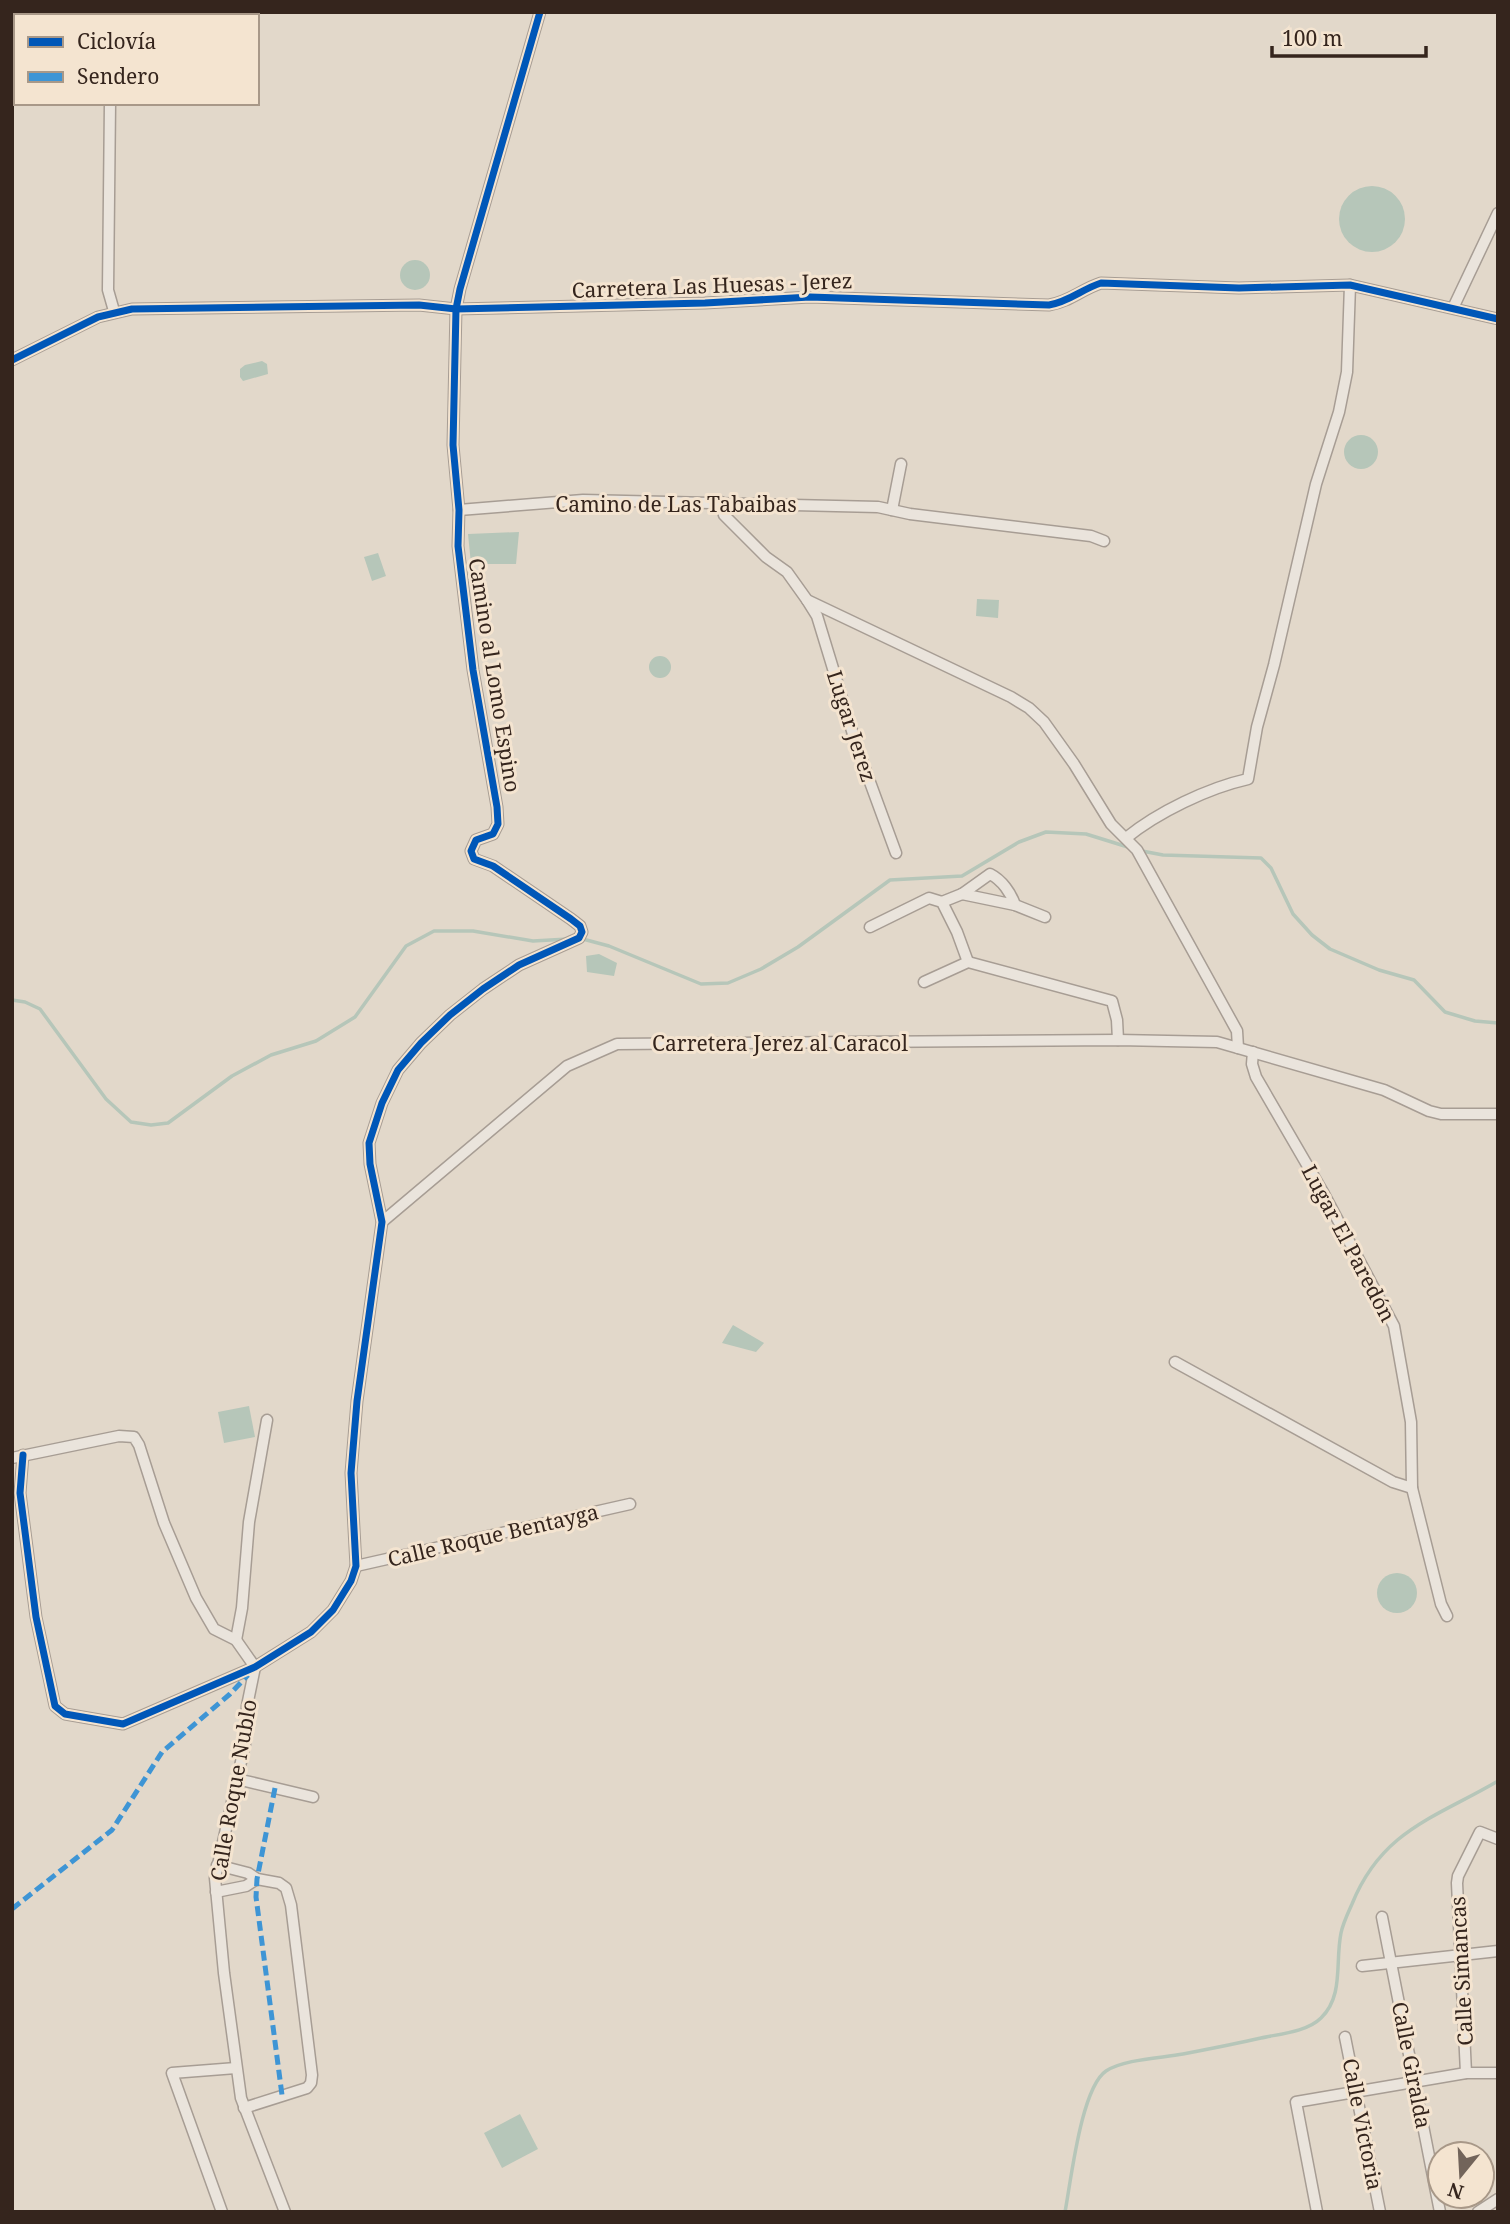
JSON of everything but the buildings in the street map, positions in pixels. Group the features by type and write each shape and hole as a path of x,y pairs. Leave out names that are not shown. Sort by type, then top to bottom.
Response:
{"street":[{"name":"Camino al Lomo Espino","path":"382,1222 370,1164 369,1143 398,1070 421,1043 482,989 519,965 579,938 582,932 580,926 571,919 493,866 474,859 471,851 476,840 493,834 498,824 473,670 458,546 459,510 453,445 456,309 540,12"},
{"path":"110,105 108,290 114,311"},
{"path":"1453,308 1498,213"},
{"name":"Carretera Las Huesas - Jerez","path":"12,360 114,311 163,307 419,304 456,309 705,303 810,297 1049,305 1068,301 1085,288 1101,283 1239,288 1350,285 1498,319"},
{"path":"1126,838 1141,825 1226,784 1248,779 1257,727 1316,484 1339,412 1347,372 1350,285"},
{"path":"892,510 901,464"},
{"name":"Camino de Las Tabaibas","path":"459,510 583,500 878,507 910,514 1091,536 1104,541"},
{"name":"Lugar Jerez","path":"721,502 724,515 751,544 787,572 817,616 856,744 896,853"},
{"path":"807,600 1011,697 1029,708 1044,722 1111,824 1137,850 1237,1031 1238,1048"},
{"path":"870,927 929,898 942,902 962,894 990,874 1004,886 1015,905"},
{"path":"962,894 1015,905 1045,917"},
{"path":"942,902 968,962"},
{"path":"924,982 968,962 1112,1001 1118,1040"},
{"name":"Carretera Jerez al Caracol","path":"382,1222 567,1066 617,1045 1118,1040 1217,1042 1384,1090 1441,1114 1498,1114"},
{"name":"Lugar El Paredón","path":"1254,1052 1252,1064 1256,1077 1324,1194 1394,1326 1411,1422 1412,1488 1441,1604 1447,1616"},
{"path":"255,1667 236,1640 214,1629 196,1598 164,1523 134,1437 118,1436 18,1456 23,1520 36,1617 55,1706 65,1714 123,1724 255,1667 311,1632 332,1610 351,1581 356,1566 351,1473 357,1401 382,1222"},
{"path":"1175,1362 1393,1482 1412,1488"},
{"path":"236,1640 242,1608 249,1522 267,1420"},
{"name":"Calle Roque Bentayga","path":"356,1566 629,1504"},
{"name":"Calle Roque Nublo","path":"255,1667 247,1706 245,1744 217,1866 216,1892 236,2068 244,2108 285,2212"},
{"path":"237,1779 313,1797"},
{"name":"Calle Simancas","path":"1466,2073 1458,1876 1480,1832 1498,1839"},
{"path":"217,1866 248,1873 257,1879 279,1883 286,1888 312,2075 312,2083 307,2088 244,2108"},
{"path":"216,1892 246,1886 257,1879"},
{"name":"Calle Giralda","path":"1382,1917 1440,2212"},
{"path":"1362,1966 1498,1951"},
{"name":"Calle Victoria","path":"1345,2037 1380,2212"},
{"path":"222,2212 172,2073 236,2068"},
{"path":"1317,2212 1296,2102 1415,2080 1466,2073 1498,2073"},
{"path":"1478,2212 1498,2199"}],"shaded area":[{"path":"12,12 108,12 14,14 12,82"},
{"path":"1372,186 1385,189 1395,196 1402,206 1405,219 1402,232 1395,242 1385,249 1372,252 1359,249 1349,242 1342,232 1339,219 1342,206 1349,196 1359,189"},
{"path":"415,260 426,264 430,275 426,286 415,290 404,286 400,275 404,264"},
{"path":"262,361 267,364 268,374 243,381 240,369"},
{"path":"1361,435 1373,440 1378,452 1373,464 1361,469 1349,464 1344,452 1349,440"},
{"path":"519,532 516,564 471,564 468,534"},
{"path":"378,553 386,576 372,581 364,557"},
{"path":"977,599 999,600 998,618 976,616"},
{"path":"660,656 668,659 671,667 668,675 660,678 652,675 649,667 652,659"},
{"path":"599,954 617,963 614,976 587,972 586,956"},
{"path":"733,1325 764,1343 756,1352 722,1343"},
{"path":"249,1406 255,1437 224,1443 218,1412"},
{"path":"1397,1573 1411,1579 1417,1593 1411,1607 1397,1613 1383,1607 1377,1593 1383,1579"},
{"path":"520,2114 538,2149 502,2168 484,2133"}],"waterway":[{"path":"579,938 609,946 701,984 728,983 761,969 798,947 890,880 962,876 1019,842 1046,832 1086,834 1131,848"},
{"path":"1142,851 1163,855 1261,858 1271,868 1293,914 1312,935 1330,949 1379,970 1414,980 1445,1012 1475,1021 1498,1023"},
{"path":"12,1000 40,1009 106,1099 131,1122 151,1125 168,1123 232,1076 271,1055 316,1041 355,1017 406,946 434,931 473,931 533,941 568,939"},
{"path":"1065,2212 1084,2115 1097,2081 1106,2071 1133,2061 1292,2032 1315,2023 1333,2000 1344,1922 1364,1879 1379,1859 1395,1842 1413,1829 1498,1781"}],"marked path":[{"path":"12,1909 112,1830 162,1752 230,1694 248,1675"},
{"path":"275,1788 257,1879 256,1897 282,2095"}],"cycle path":[{"path":"23,1455 20,1493 36,1617 55,1706 65,1714 123,1724 255,1667 311,1632 333,1610 351,1581 356,1566 351,1473 357,1401 382,1222 370,1164 369,1143 382,1103 398,1070 450,1015 519,965 579,938 582,932 580,926 571,919 493,866 474,859 471,851 476,840 493,834 498,824 473,670 458,546 459,510 453,445 456,309 540,12"},
{"path":"12,360 98,317 132,309 419,305 456,309 705,303 810,297 1049,305 1101,283 1239,288 1350,285 1498,319"}]}
